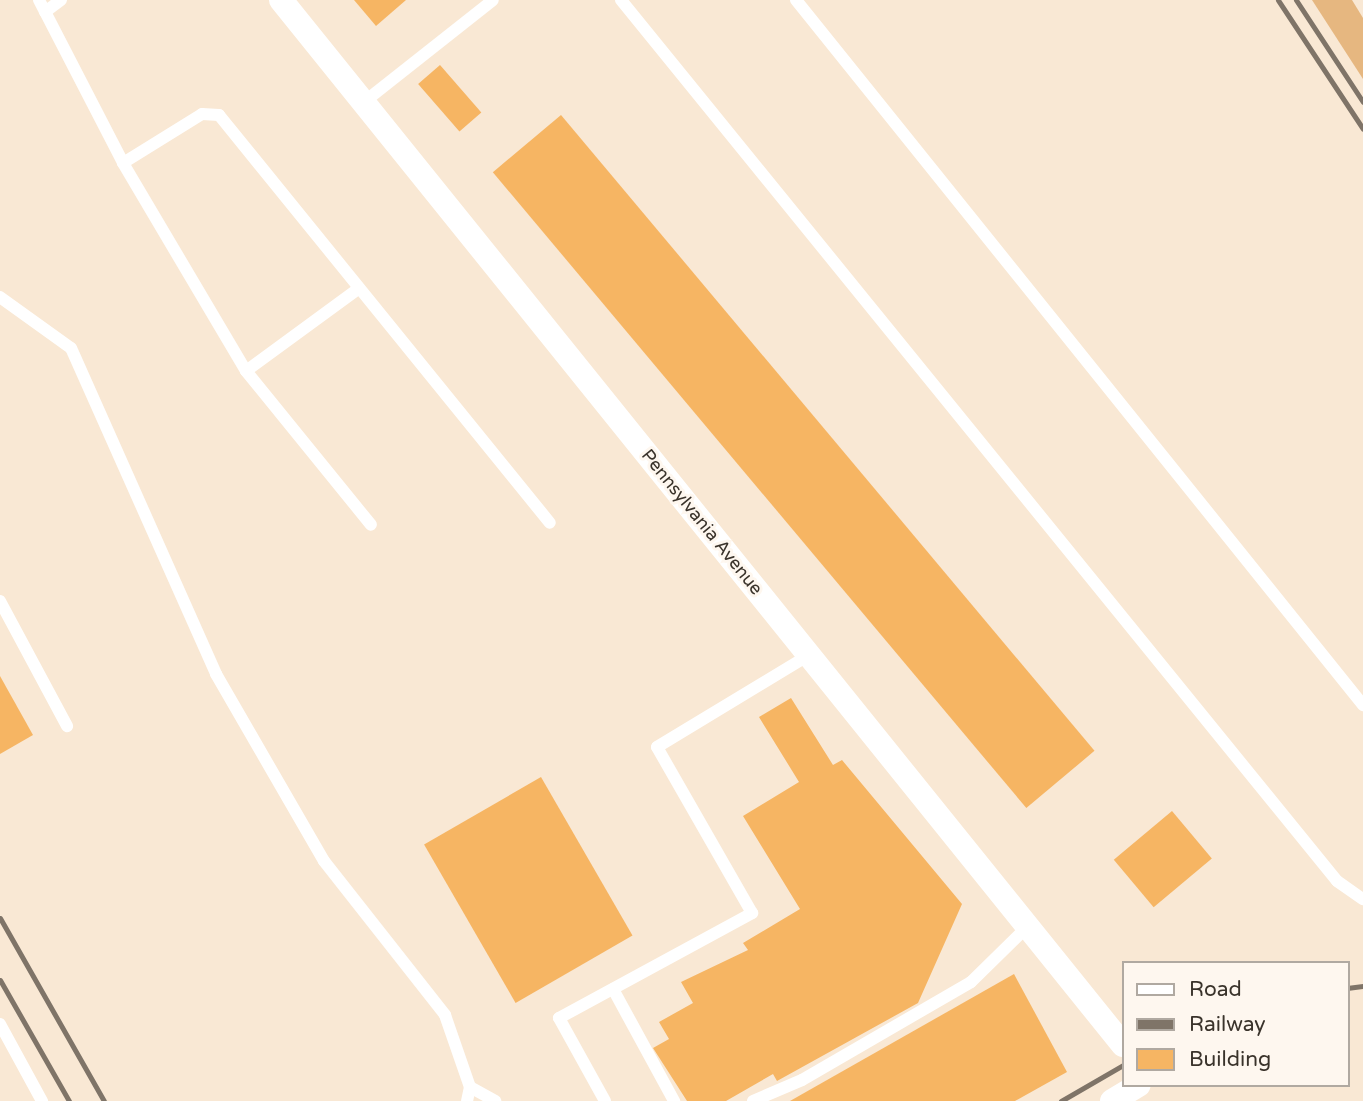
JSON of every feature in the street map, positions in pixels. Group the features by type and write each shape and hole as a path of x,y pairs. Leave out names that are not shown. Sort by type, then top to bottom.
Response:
{"street":[{"name":"Pennsylvania Avenue","path":"281,0 1122,1044"},
{"path":"1112,1101 1136,1087"}],"lane":[{"path":"61,0 42,6 123,163 246,371 371,525"},
{"path":"364,102 493,0"},
{"path":"621,0 1320,861 1363,899"},
{"path":"796,0 1363,705"},
{"path":"123,163 202,114 219,116 550,523"},
{"path":"246,371 358,289"},
{"path":"0,297 71,348 216,674 324,861 445,1015 470,1087 467,1101"},
{"path":"0,601 67,726"},
{"path":"606,1101 559,1018 752,913 657,747 809,655"},
{"path":"753,1101 803,1080 971,982 1028,926"},
{"path":"613,989 674,1101"},
{"path":"0,1024 42,1101"},
{"path":"470,1087 495,1101"}],"shaded area":[{"path":"1312,0 1352,0 1363,18 1363,79"}],"building":[{"path":"354,0 406,0 376,26"},
{"path":"440,65 481,113 459,132 418,84"},
{"path":"561,115 1095,751 1026,808 493,172"},
{"path":"0,676 33,735 0,754"},
{"path":"791,698 833,765 842,760 962,904 918,1003 777,1081 773,1074 726,1101 687,1101 653,1048 669,1039 659,1022 693,1003 681,982 748,950 743,943 800,909 743,816 799,782 759,717"},
{"path":"541,777 632,935 516,1003 424,844"},
{"path":"1172,811 1212,858 1154,907 1114,860"},
{"path":"1014,974 1067,1072 1015,1101 790,1101"}],"railway":[{"path":"1278,0 1363,129"},
{"path":"1296,0 1363,102"},
{"path":"0,918 104,1101"},
{"path":"0,980 69,1101"},
{"path":"1349,988 1363,986"},
{"path":"1061,1101 1122,1066"}]}
